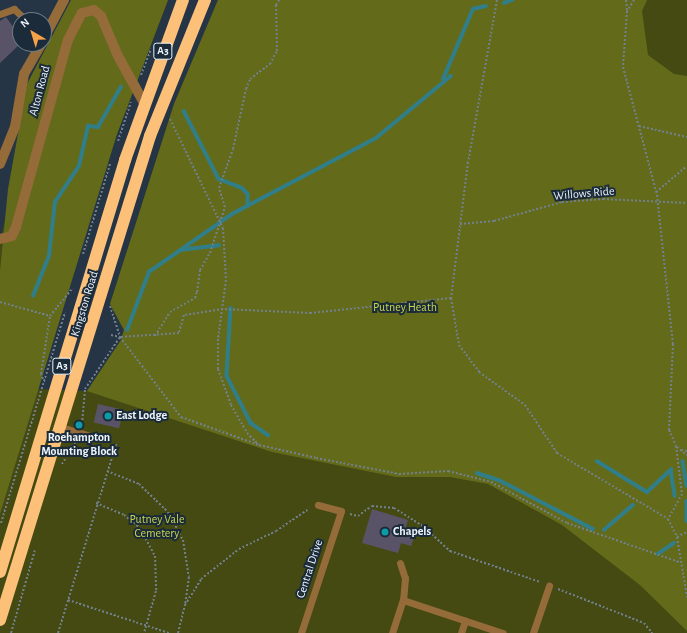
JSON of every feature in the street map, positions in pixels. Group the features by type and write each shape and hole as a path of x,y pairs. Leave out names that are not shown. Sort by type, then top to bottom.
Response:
{"highway":[{"name":"Kingston Road","path":"0,572 144,103 183,0"},
{"name":"Kingston Road","path":"0,620 150,136 205,0"}],"street":[{"path":"52,23 64,0"},
{"name":"Alton Road","path":"0,239 12,236 16,227 68,40 82,13 94,10 101,16 118,56 144,103"},
{"path":"0,164 15,127 24,74 36,52"}],"lane":[{"path":"0,14 14,9 17,12"},
{"path":"61,427 91,436"},
{"path":"317,505 341,511"},
{"name":"Central Drive","path":"301,633 341,511"},
{"path":"392,633 403,600 405,578 400,563"},
{"path":"533,633 549,586"},
{"path":"403,600 503,633"},
{"path":"462,633 465,621"}],"path":[{"path":"155,336 170,312 195,298 200,270 210,253 225,207 219,188 233,149 246,89 250,80 270,64 277,51 276,5 279,0"},
{"path":"497,0 460,224 451,298 459,345 479,372 525,405 557,453 668,519 677,537 687,597"},
{"path":"626,0 627,11 623,67 658,200 673,344 669,430 676,446 682,494 668,519"},
{"path":"627,11 634,0"},
{"path":"168,117 221,220 225,247 223,310 218,339 218,369 231,405 247,434 259,445"},
{"path":"639,126 687,137"},
{"path":"656,192 687,166"},
{"name":"Willows Ride","path":"460,224 494,221 562,202 658,200 687,203"},
{"path":"44,380 41,374 50,316 73,288 68,302"},
{"path":"111,335 120,337 155,336 179,333 184,316 223,310 311,313 451,298"},
{"path":"0,302 50,316"},
{"path":"108,302 120,337 180,417 259,445 399,474 448,471 491,482 566,523 680,562"},
{"path":"0,529 66,310"},
{"path":"84,389 120,337"},
{"path":"60,467 77,440"},
{"path":"58,633 96,503 116,444"},
{"path":"676,446 687,455"},
{"path":"680,450 687,451"},
{"path":"107,470 139,484 168,512 183,540 189,578 185,605 178,633"},
{"path":"96,503 124,515 140,528 155,556 156,591 144,633"},
{"path":"185,605 201,579 234,553 276,531 317,505"},
{"path":"341,511 358,516 372,506 394,508 424,526 450,551 549,586 644,623 652,633"},
{"path":"677,537 687,532"},
{"path":"11,633 38,543"},
{"path":"68,600 169,633"}],"green space":[{"path":"71,0 168,0 117,134 0,514 0,271 8,189 27,84 44,52 52,52 52,36"},
{"name":"Putney Heath","path":"168,0 117,134 37,389 87,391 121,340 124,330 110,304 174,104 218,0 687,0 687,633 0,633 0,242 11,193"},
{"name":"Putney Heath","path":"218,0 647,0 642,11 648,55 674,74 687,76 687,631 640,585 562,525 488,484 450,477 396,477 272,452 87,391 121,340 124,330 110,304 174,104"}],"building":[{"path":"6,17 12,25 12,52 0,63 0,21"},
{"name":"East Lodge","path":"98,404 123,410 119,428 94,423"},
{"name":"Chapels","path":"372,509 408,520 404,533 414,537 411,546 401,543 398,553 362,543"}],"waterway":[{"path":"504,3 512,0"},
{"path":"443,79 473,9 486,6"},
{"path":"127,330 149,272 232,214 376,138 451,76"},
{"path":"33,296 49,256 55,202 79,166 88,126 98,127 121,87"},
{"path":"184,111 219,179 242,188 248,194 248,206"},
{"path":"180,250 219,245"},
{"path":"231,308 227,376 251,423 268,435"},
{"path":"597,461 647,492 671,470 675,496"},
{"path":"683,461 687,486"},
{"path":"477,473 499,480 593,529"},
{"path":"687,501 687,521"},
{"path":"604,530 633,505"},
{"path":"658,554 674,543"}],"place":[{"name":"East Lodge","path":"108,416"},
{"name":"Roehampton Mounting Block","path":"79,425"},
{"name":"Chapels","path":"385,532"}],"park label":[{"name":"Putney Vale Cemetery","path":"157,527"}]}
